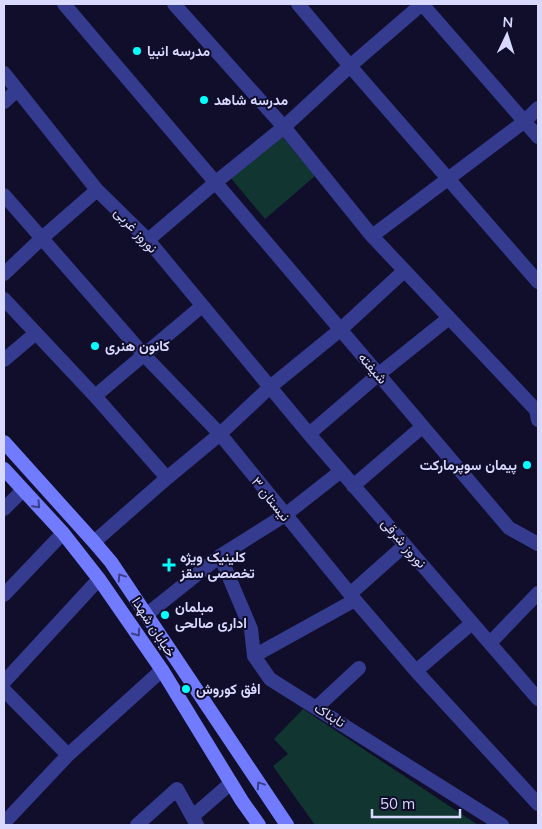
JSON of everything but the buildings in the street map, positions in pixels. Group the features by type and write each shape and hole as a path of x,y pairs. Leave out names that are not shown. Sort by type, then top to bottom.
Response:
{"main road":[{"name":"خیابان شهدا","path":"4,442 110,562 287,825"},
{"name":"خیابان شهدا","path":"4,469 63,533 99,580 162,670 259,825"}],"street":[{"name":"شیفته","path":"64,4 509,528 538,544"},
{"path":"174,4 284,127 372,236 538,411"},
{"path":"298,4 538,282"},
{"path":"148,240 284,127 350,66 422,4 538,137"},
{"name":"نوروز غربی","path":"4,73 98,190 148,240 270,386"},
{"path":"4,102 17,90"},
{"path":"372,236 525,121 538,108"},
{"path":"4,274 42,238 98,190"},
{"name":"نیستان ۳","path":"4,194 144,355 220,434 352,597 416,671 538,804"},
{"path":"94,542 220,434 270,386 340,330 404,271"},
{"path":"4,299 95,396 167,478"},
{"path":"95,396 202,306"},
{"path":"309,434 379,374 449,318"},
{"path":"4,360 36,333"},
{"name":"نوروز شرقی","path":"270,386 309,434 538,699"},
{"path":"354,486 422,426"},
{"path":"146,615 220,556 285,515 341,471"},
{"path":"4,509 23,490"},
{"path":"4,595 63,533"},
{"path":"254,656 352,597 405,545"},
{"name":"تابناک","path":"220,556 250,629 254,656 270,679 502,825"},
{"path":"4,682 99,580"},
{"path":"490,643 538,593"},
{"path":"416,671 472,623"},
{"path":"317,707 359,668"},
{"path":"4,823 68,755 162,670"},
{"path":"4,690 68,755"},
{"path":"137,825 177,789 195,821 231,783"}],"green space":[{"path":"281,135 315,176 265,219 230,177"},
{"path":"303,709 478,825 315,825 273,766 288,754 274,739"}],"place":[{"name":"مدرسه انبیا","path":"137,51"},
{"name":"مدرسه شاهد","path":"204,100"},
{"name":"کانون هنری","path":"95,346"},
{"name":"پیمان سوپرمارکت","path":"527,465"},
{"name":"کلینیک ویژه تخصصی سقز","path":"169,565"},
{"name":"مبلمان اداری صالحی","path":"165,615"},
{"name":"افق کوروش","path":"186,689"}]}
